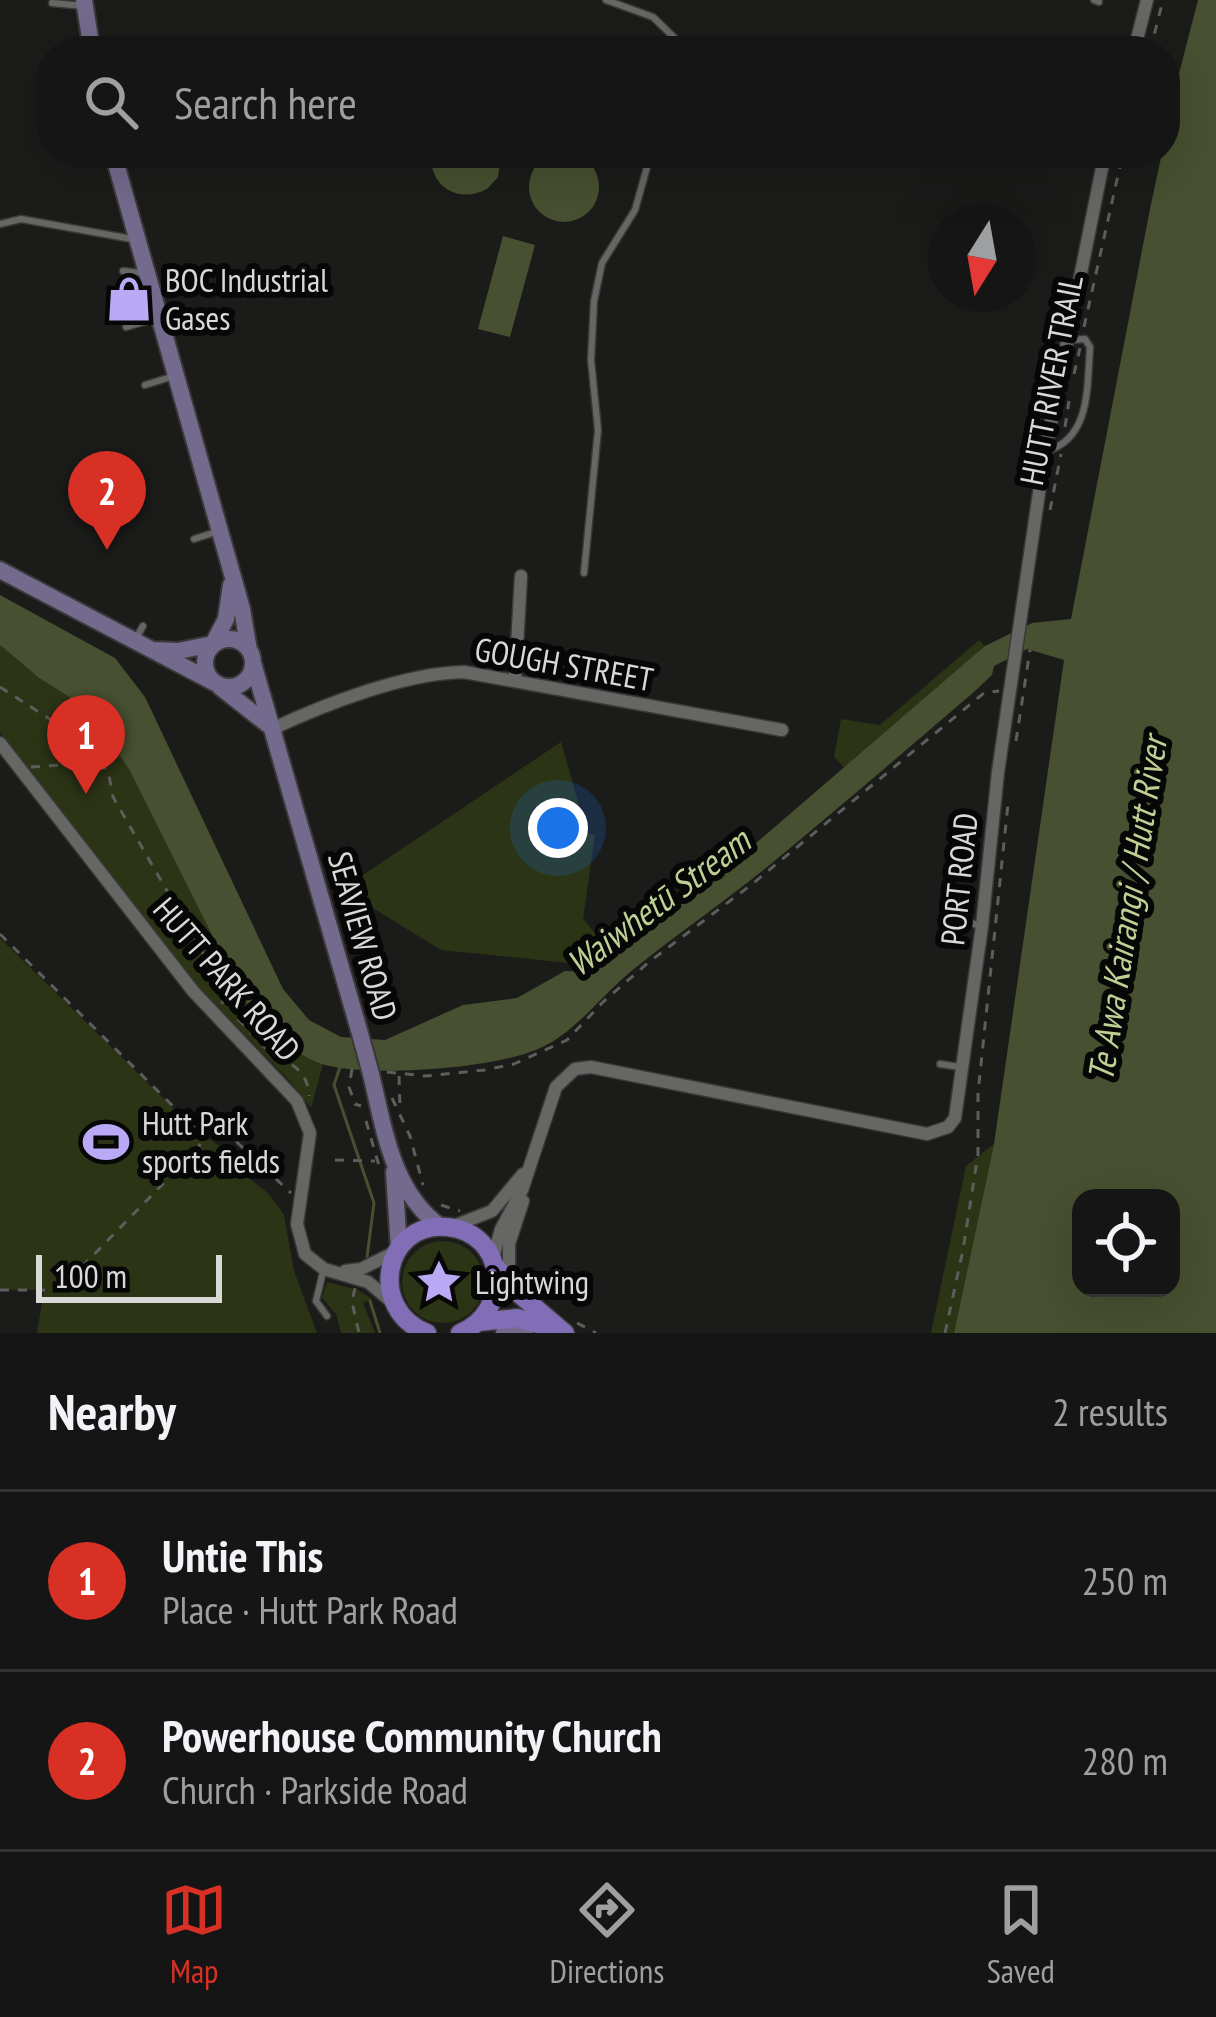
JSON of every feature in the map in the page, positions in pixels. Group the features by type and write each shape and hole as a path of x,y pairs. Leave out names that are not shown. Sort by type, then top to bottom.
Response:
{"main road":[{"path":"85,3 90,36"},
{"name":"SEAVIEW ROAD","path":"117,168 394,1161 398,1250"},
{"path":"0,570 138,646 216,684 232,688 245,682 251,656 234,640 178,651 138,646"},
{"name":"SEAVIEW ROAD","path":"213,644 227,616 232,578"},
{"path":"213,644 204,662 216,684 272,728"},
{"name":"SEAVIEW ROAD","path":"394,1161 418,1206 445,1227"},
{"path":"427,1333 402,1319 388,1280 398,1250 418,1233 445,1227 475,1237 511,1285 566,1328"},
{"path":"470,1329 496,1294 494,1262"},
{"path":"470,1329 517,1318 566,1328"},
{"path":"504,1333 525,1333"}],"street":[{"path":"1137,36 1147,0"},
{"name":"PORT ROAD","path":"955,1118 990,833 1022,667 1022,615 1045,452 1102,168"},
{"path":"515,682 521,576"},
{"name":"GOUGH STREET","path":"272,728 441,673 464,672 782,730"},
{"name":"HUTT PARK ROAD","path":"0,743 140,927 304,1113 310,1147 297,1230 302,1248 328,1270"},
{"path":"494,1262 556,1088 568,1073 591,1067 927,1134 948,1127 955,1118"},
{"path":"445,1227 492,1211 529,1164"},
{"path":"511,1285 509,1244 529,1164"},
{"path":"328,1270 361,1269 398,1250"},
{"path":"328,1270 368,1282 402,1319"}],"lane":[{"path":"606,0 653,17 676,36"},
{"path":"52,3 85,3"},
{"path":"584,573 598,430 591,360 594,301 602,262 635,210 647,168"},
{"path":"0,224 21,219 136,240"},
{"path":"123,271 146,273"},
{"path":"126,327 158,317"},
{"path":"1045,452 1073,439 1082,414 1090,347 1082,339 1066,340"},
{"path":"145,385 174,376"},
{"path":"194,539 219,531"},
{"path":"138,646 143,626"},
{"path":"963,921 982,926"},
{"path":"959,978 975,981"},
{"path":"940,1064 963,1067"},
{"path":"327,1316 316,1301 328,1270"}],"path":[{"path":"1154,36 1163,0"},
{"name":"HUTT RIVER TRAIL","path":"1073,379 1120,168"},
{"name":"HUTT RIVER TRAIL","path":"1050,511 1069,398"},
{"path":"1016,741 1022,667"},
{"path":"0,687 62,727 108,770 113,797 212,969 228,1011 272,1053 296,1064 309,1086 311,1108"},
{"path":"335,1160 376,1161 367,1135 365,1107 355,1104 350,1087 350,1071 485,1070 514,1064 558,1045 664,950 751,885 984,693 993,689 1018,694"},
{"path":"16,764 96,763"},
{"path":"945,1333 978,1154 1008,802"},
{"path":"140,927 172,898"},
{"path":"0,934 203,1136"},
{"path":"558,1045 568,1073"},
{"path":"397,1111 401,1105 399,1074"},
{"path":"389,1090 427,1192"},
{"path":"955,1118 976,1136"},
{"path":"203,1136 226,1132 301,1203"},
{"path":"0,1290 44,1290 65,1284 200,1147 203,1136"},
{"path":"436,1203 466,1210"},
{"path":"356,1285 352,1302 359,1333"},
{"path":"566,1328 596,1333"}],"shaded area":[{"path":"979,640 985,646 968,663 845,768 834,757 841,719 880,725"},
{"path":"0,645 39,678 90,710 130,771 245,1001 294,1050 323,1064 311,1108 190,978 0,732"},
{"path":"561,742 587,833 595,835 583,919 612,953 598,966 441,950 342,889"},
{"name":"Hutt Park sports fields","path":"0,938 200,1134 225,1149 241,1172 269,1194 284,1215 294,1271 317,1333 37,1333 44,1290 0,1290"},
{"path":"994,1144 954,1333 931,1333 966,1166"},
{"path":"443,1241 472,1253 484,1282 472,1311 443,1323 414,1311 402,1282 414,1253"},
{"path":"327,1282 372,1299 363,1303 375,1333 341,1333 336,1314 322,1298"}],"water":[{"name":"Te Awa Kairangi / Hutt River","path":"1198,0 1216,0 1216,1333 954,1333 994,1144 1064,660 1027,649 994,666 992,675 974,692 823,821 635,968 552,1042 491,1062 398,1071 322,1064 270,1029 245,1001 130,771 90,710 39,678 0,645 0,595 115,658 145,697 283,989 309,1020 341,1037 385,1040 463,1005 517,998 565,971 594,972 726,869 985,646 1032,623 1071,619 1159,168 1180,168 1180,70"},
{"path":"433,168 499,168 487,189 476,193 456,193"},
{"path":"535,168 593,168 597,201 578,220 550,220 531,201"},
{"path":"503,236 535,245 510,337 478,329"}],"waterway":[{"path":"341,1064 334,1085 374,1203 367,1257"},
{"path":"370,1301 380,1333"}],"place":[{"name":"BOC Industrial Gases","path":"129,299"},
{"name":"Powerhouse Community Church","path":"107,550"},
{"name":"Untie This","path":"86,794"},
{"name":"Hutt Park sports fields","path":"106,1142"},
{"name":"Lightwing","path":"439,1282"}],"water label":[{"name":"Waiwhetū Stream","path":"658,902"}]}
